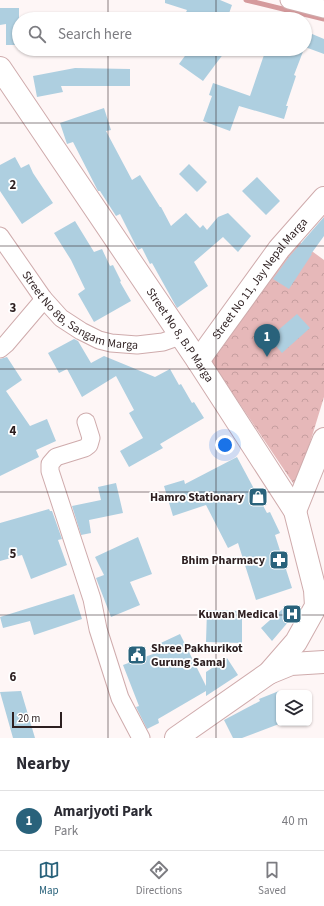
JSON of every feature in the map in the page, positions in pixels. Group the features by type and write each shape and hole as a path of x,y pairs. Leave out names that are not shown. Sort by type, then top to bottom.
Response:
{"main road":[{"name":"Street No 8, B.P Marga","path":"0,68 180,336 198,360 295,511 320,612"},
{"name":"Street No 11, Jay Nepal Marga","path":"198,360 279,249 324,198"},
{"path":"295,511 324,440"},
{"path":"269,673 320,612"},
{"path":"176,738 269,673 291,664 324,662"}],"street":[{"path":"289,0 324,9"},
{"name":"Street No 8B, Sangam Marga","path":"0,236 43,298 61,318 81,331 99,340 111,343 137,345 163,342 180,336"},
{"path":"0,349 40,304 43,298"},
{"path":"86,422 91,438 89,445 85,448 56,458 50,464 50,471 92,599 98,629 120,698 141,738"}],"green space":[{"path":"294,238 324,260 324,397 298,482 293,483 215,367 209,361"}],"building":[{"path":"165,0 220,0 232,5 230,12 186,12 187,10 165,3"},
{"path":"0,8 19,8 19,12 12,12 12,45 6,45 6,24 0,25"},
{"path":"312,34 324,39 324,54 312,50"},
{"path":"185,56 222,56 203,81 179,64"},
{"path":"264,56 301,56 294,75 296,76 286,106 288,106 284,119 239,106 230,131 203,121 212,96 209,95 213,83 250,96"},
{"path":"75,68 130,69 130,86 61,86 63,92 37,97 33,76"},
{"path":"104,108 111,130 106,131 132,180 140,175 161,207 171,226 186,213 200,228 203,225 207,230 218,217 228,213 251,236 238,252 223,237 194,262 208,286 177,308 142,248 138,250 120,214 116,216 100,191 98,191 73,142 67,144 60,123"},
{"path":"15,157 21,168 29,164 33,173 53,203 22,224 0,191 0,165"},
{"path":"189,164 207,182 197,192 179,174"},
{"path":"257,177 280,201 266,215 242,191"},
{"path":"324,217 324,236 289,289 273,279 289,257"},
{"path":"75,221 94,252 102,249 110,266 113,265 121,281 120,282 131,301 94,322 78,294 85,289 71,260 54,233"},
{"path":"297,314 310,328 282,353 269,338"},
{"path":"74,339 78,341 91,363 104,356 155,377 170,369 179,385 181,384 192,403 194,402 204,418 160,444 163,448 129,467 120,451 143,438 129,413 134,410 116,376 82,397 67,369 59,373 48,353"},
{"path":"7,357 22,380 6,391 30,426 47,419 56,441 36,450 39,457 0,476 0,359"},
{"path":"237,457 267,513 270,512 280,533 275,535 292,588 256,600 238,543 228,548 206,505 173,516 164,486 184,480 185,484"},
{"path":"116,483 123,513 89,520 91,533 81,535 72,506 101,500 98,487"},
{"path":"49,509 52,511 62,539 58,540 67,565 31,579 22,555 0,561 0,523"},
{"path":"138,537 152,574 130,582 140,605 111,617 96,578 104,575 95,557"},
{"path":"74,594 82,619 34,635 30,621 3,628 0,617"},
{"path":"287,605 295,614 272,641 261,628"},
{"path":"207,610 242,611 242,643 206,642"},
{"path":"180,634 206,686 206,672 227,658 238,675 206,696 206,691 158,719 159,723 147,729 136,707 139,706 123,665 153,654 150,648"},
{"path":"21,691 35,738 13,738 0,692"},
{"path":"276,692 276,725 242,738 233,738 224,720 260,701 259,699"}],"waterway":[{"path":"246,0 295,12"},
{"path":"312,16 324,19"}],"place":[{"name":"Amarjyoti Park","path":"267,357"},
{"name":"Hamro Stationary","path":"258,497"},
{"name":"Bhim Pharmacy","path":"279,560"},
{"name":"Kuwan Medical","path":"292,614"},
{"name":"Shree Pakhurikot Gurung Samaj","path":"137,655"}]}
